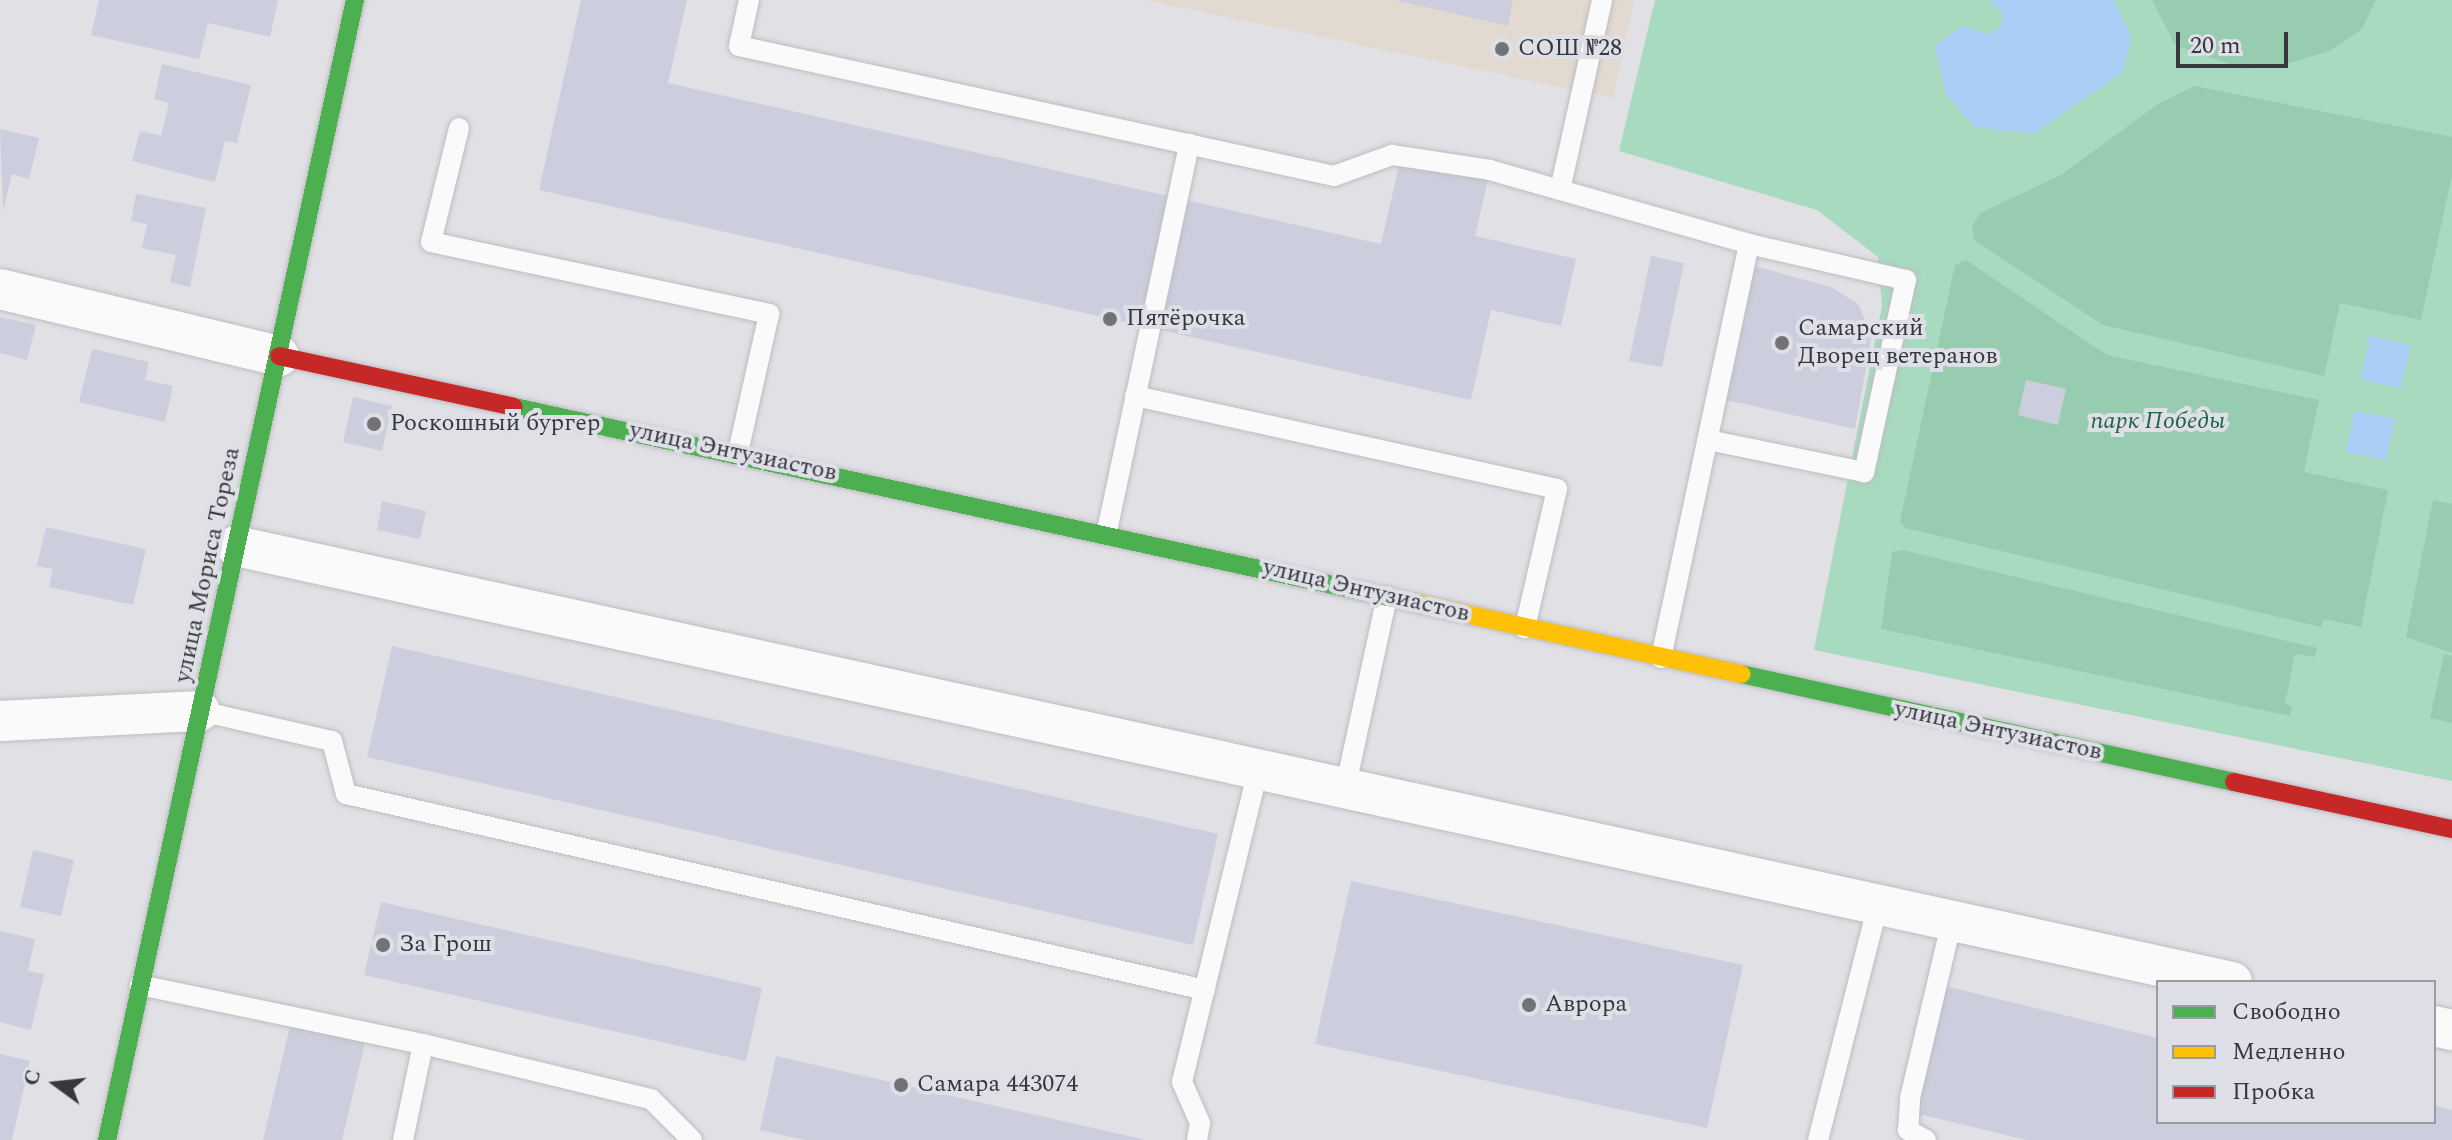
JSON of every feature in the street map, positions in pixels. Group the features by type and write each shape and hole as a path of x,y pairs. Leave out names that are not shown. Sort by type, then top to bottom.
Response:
{"main road":[{"name":"улица Мориса Тореза","path":"107,1140 355,0"},
{"name":"улица Энтузиастов","path":"279,356 1107,531 1525,628 2452,829"}],"street":[{"path":"0,289 279,356"},
{"path":"236,546 2223,980"},
{"path":"0,721 200,711"}],"lane":[{"path":"749,0 739,46 1334,176 1392,155 1490,170 1749,244 1906,280 1864,472 1708,440"},
{"path":"1560,190 1602,0"},
{"path":"459,128 431,242 769,314 738,453"},
{"path":"1107,531 1189,144"},
{"path":"1661,658 1749,244"},
{"path":"1135,396 1557,489 1525,628"},
{"path":"1345,789 1387,597"},
{"path":"200,711 332,741 346,794 1205,990"},
{"path":"1197,1140 1200,1123 1182,1082 1258,770"},
{"path":"1818,1140 1878,905"},
{"path":"1926,1140 1908,1130 1910,1098 1952,921"},
{"path":"140,985 423,1044 651,1099 692,1140"},
{"path":"403,1140 423,1044"}],"shaded area":[{"name":"СОШ №28","path":"1146,0 1634,0 1613,98"}],"green space":[{"name":"парк Победы","path":"1655,0 2452,0 2452,781 1814,650 1882,306 1878,257 1817,210 1619,151"},
{"path":"2152,0 2376,0 2362,29 2330,51 2275,67 2244,69 2175,45"},
{"path":"2194,86 2452,137 2452,174 2421,320 2340,303 2324,376 2103,325 1974,240 1972,226 1980,213 2061,175 2158,104"},
{"path":"1966,260 2107,355 2319,400 2304,472 2388,490 2361,627 2324,619 2321,627 1905,528 1900,521 1955,265"},
{"path":"2433,500 2452,504 2452,653 2406,637"},
{"path":"1902,550 2317,648 2315,657 2295,654 2285,704 2292,706 2290,716 1881,629 1892,552"},
{"path":"2444,654 2452,656 2452,723 2430,718"}],"water":[{"path":"1989,0 2113,0 2132,36 2123,72 2033,134 1975,127 1946,95 1935,45 1962,26 1989,34 1999,28 2004,15"},
{"path":"2369,336 2410,345 2401,388 2361,380"},
{"path":"2354,411 2395,419 2386,460 2346,452"}],"building":[{"path":"99,0 278,0 270,37 208,23 199,59 91,35"},
{"path":"581,0 687,0 668,83 1381,244 1400,161 1488,180 1475,236 1576,259 1561,326 1491,310 1471,400 539,190"},
{"path":"1395,0 1513,0 1508,26"},
{"path":"162,64 251,85 237,143 225,141 215,182 132,161 140,131 161,136 169,103 154,99"},
{"path":"0,129 39,138 29,179 12,174 3,211"},
{"path":"136,194 206,208 190,287 170,282 176,255 142,248 147,224 131,221"},
{"path":"1651,256 1684,263 1662,367 1629,361"},
{"path":"1747,264 1831,287 1858,304 1872,335 1855,429 1722,399"},
{"path":"0,317 36,325 27,360 0,353"},
{"path":"92,349 149,362 145,380 173,386 165,422 79,402"},
{"path":"2026,380 2066,389 2058,425 2018,415"},
{"path":"353,397 392,406 382,451 343,442"},
{"path":"382,501 426,511 420,539 377,530"},
{"path":"46,527 146,549 133,605 49,587 53,569 37,566"},
{"path":"392,646 1218,834 1193,945 367,757"},
{"path":"33,850 74,860 61,916 20,907"},
{"name":"Аврора","path":"1351,881 1743,965 1707,1128 1315,1044"},
{"path":"381,902 762,988 746,1061 364,975"},
{"path":"0,931 35,939 28,971 44,974 31,1030 0,1022"},
{"path":"1945,986 2156,1038 2156,1124 2436,1124 2436,1106 2452,1110 2452,1140 2026,1140 1915,1113"},
{"path":"290,1026 365,1043 342,1140 263,1140"},
{"path":"0,1054 30,1061 12,1140 0,1140"},
{"path":"776,1056 1142,1140 805,1140 760,1130"}],"traffic: fast":[{"path":"107,1140 355,0"},
{"path":"514,407 1420,604"},
{"path":"1741,674 2234,782"}],"traffic: slow":[{"path":"1420,604 1741,674"}],"traffic: jam":[{"path":"279,356 514,407"},
{"path":"2234,782 2452,829"}],"place":[{"name":"СОШ №28","path":"1502,49"},
{"name":"Пятёрочка","path":"1110,319"},
{"name":"Самарский Дворец ветеранов","path":"1782,343"},
{"name":"Роскошный бургер","path":"374,424"},
{"name":"За Грош","path":"383,945"},
{"name":"Аврора","path":"1529,1005"},
{"name":"Самара 443074","path":"901,1085"}]}
